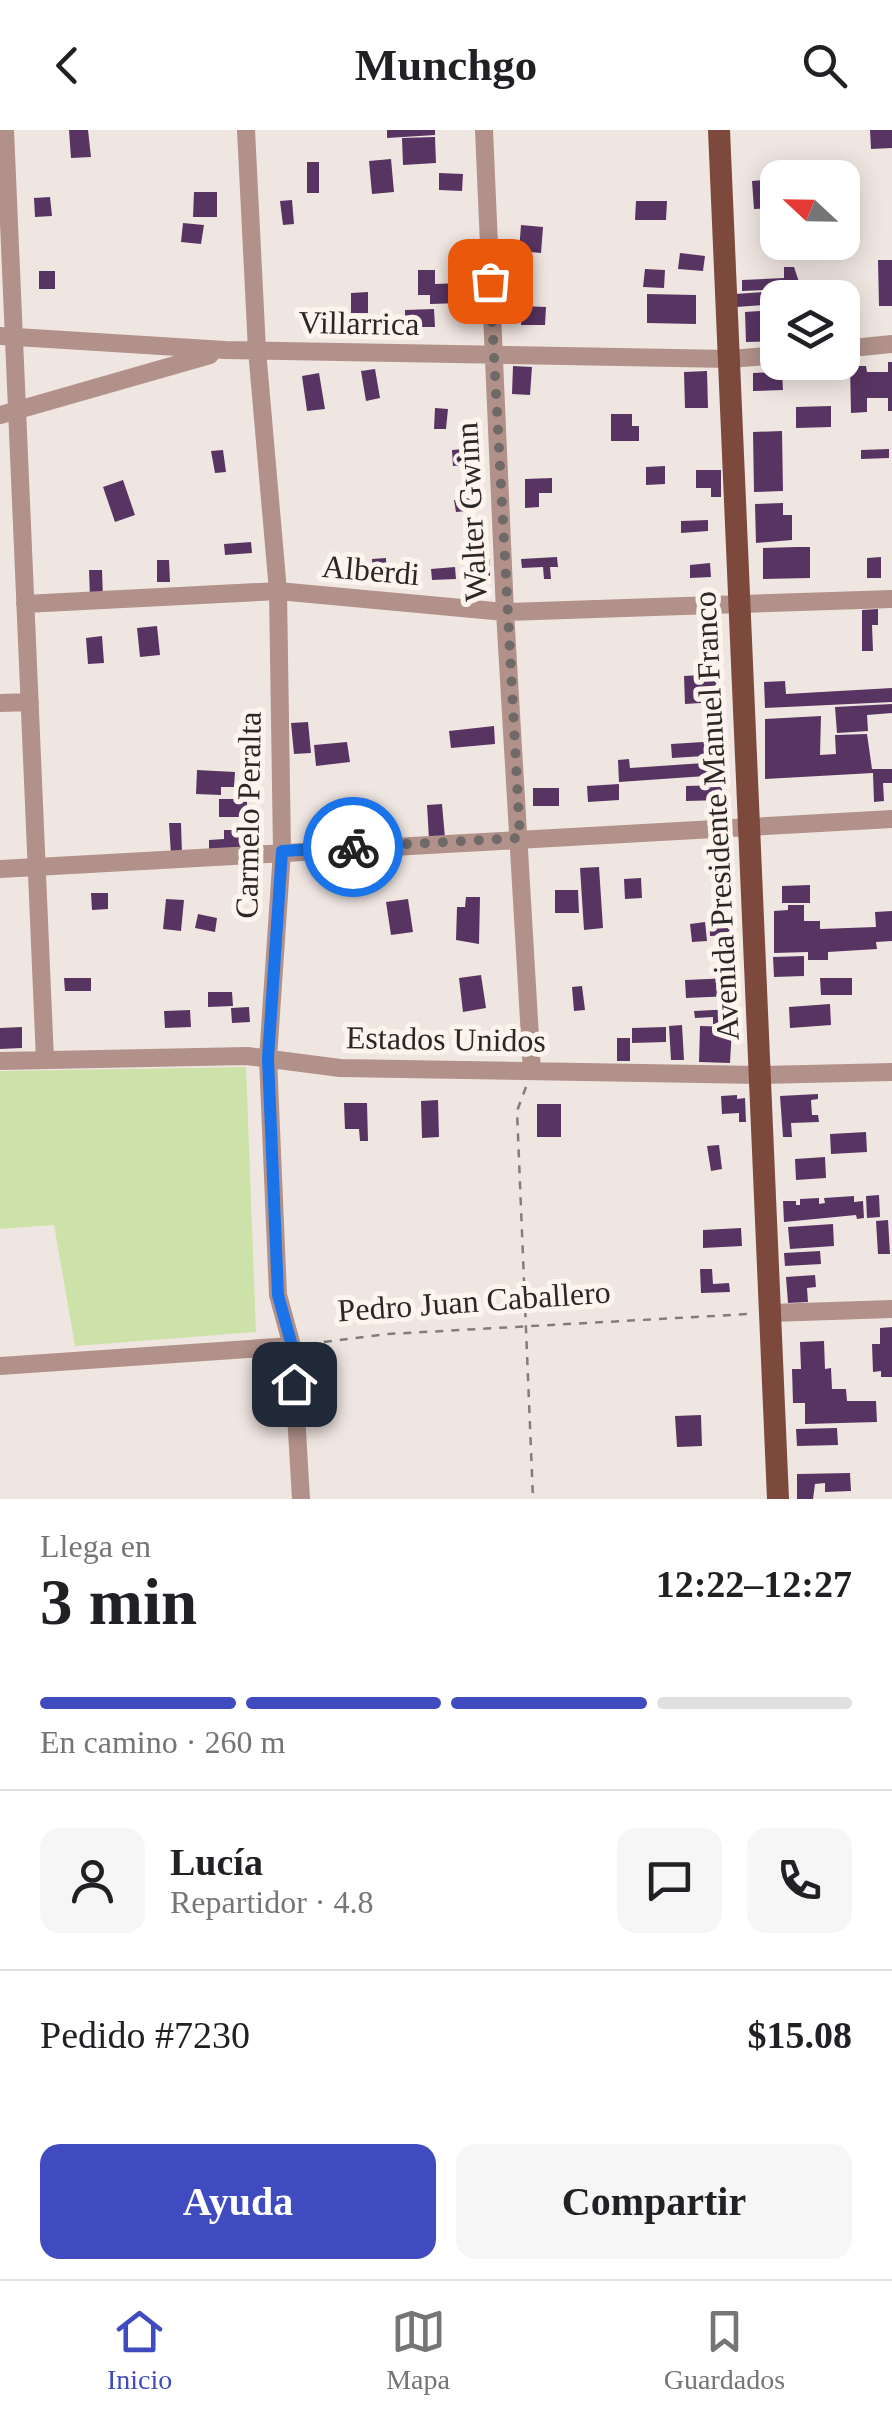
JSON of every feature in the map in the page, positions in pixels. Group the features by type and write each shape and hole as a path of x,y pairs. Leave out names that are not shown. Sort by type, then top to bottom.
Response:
{"main road":[{"name":"Avenida Presidente Manuel Franco","path":"719,130 778,1499"}],"street":[{"path":"5,130 8,412 25,604 45,1060"},
{"name":"Carmelo Peralta","path":"246,130 257,350 278,592 282,851 268,1058 278,1295 292,1346 300,1499"},
{"name":"Walter Gwinn","path":"484,130 505,612 532,1071"},
{"name":"Villarrica","path":"7,336 225,350 760,356"},
{"path":"860,347 892,344"},
{"path":"8,412 225,350"},
{"name":"Alberdi","path":"25,604 278,592 505,612 740,607 892,598"},
{"path":"0,704 30,702"},
{"path":"0,868 892,819"},
{"name":"Estados Unidos","path":"0,1061 268,1058 340,1068 760,1075 892,1072"},
{"path":"770,1313 892,1309"},
{"path":"0,1366 292,1346"}],"path":[{"path":"532,1071 517,1112 533,1499"},
{"name":"Pedro Juan Caballero","path":"292,1346 388,1334 770,1313"}],"green space":[{"path":"246,1067 256,1332 75,1346 54,1225 0,1229 0,1071"}],"building":[{"path":"69,130 88,130 91,157 71,158"},
{"path":"387,130 435,130 435,135 387,138"},
{"path":"870,130 892,130 892,148 871,149"},
{"path":"435,137 436,163 403,165 402,138"},
{"path":"391,159 394,192 372,194 369,161"},
{"path":"307,162 319,162 319,193 307,193"},
{"path":"439,173 463,174 462,191 439,190"},
{"path":"760,180 760,209 754,209 752,181"},
{"path":"194,192 217,192 217,217 193,217"},
{"path":"50,197 52,216 35,217 34,198"},
{"path":"292,200 294,224 283,225 280,201"},
{"path":"636,201 667,201 666,220 635,220"},
{"path":"183,223 204,225 201,244 181,242"},
{"path":"521,225 543,227 541,253 519,251"},
{"path":"680,253 705,256 703,271 678,269"},
{"path":"878,260 892,260 892,306 879,306"},
{"path":"784,267 794,267 798,280 760,280 760,290 742,291 742,280 784,278"},
{"path":"645,269 665,270 664,288 643,287"},
{"path":"418,270 435,270 435,284 461,283 461,303 430,304 430,295 418,295"},
{"path":"39,271 55,271 55,289 39,289"},
{"path":"368,292 368,313 351,313 351,293"},
{"path":"760,292 760,305 736,307 735,294"},
{"path":"647,294 696,295 696,324 647,323"},
{"path":"522,306 546,307 545,325 521,325"},
{"path":"434,309 435,327 405,327 405,310"},
{"path":"760,311 760,342 746,342 745,312"},
{"path":"888,362 892,362 892,411 888,411 888,398 867,398 867,412 851,413 850,380 860,380 860,366 866,366 867,372 888,372"},
{"path":"513,366 532,367 530,395 512,394"},
{"path":"375,369 380,398 366,401 361,371"},
{"path":"707,371 708,408 685,408 684,372"},
{"path":"319,373 325,409 307,411 302,376"},
{"path":"753,373 760,373 760,380 782,380 783,390 753,391"},
{"path":"831,406 831,427 796,428 796,407"},
{"path":"435,408 448,409 446,429 434,429"},
{"path":"611,414 632,414 632,426 639,426 639,441 611,441"},
{"path":"782,431 783,491 754,492 753,432"},
{"path":"475,448 477,464 453,466 452,450"},
{"path":"889,449 889,458 861,459 861,450"},
{"path":"223,450 226,472 215,473 211,451"},
{"path":"665,466 665,484 646,485 646,467"},
{"path":"696,470 721,470 721,497 711,497 711,488 696,488"},
{"path":"552,478 552,493 539,493 539,507 525,508 525,479"},
{"path":"123,480 135,515 115,522 103,487"},
{"path":"477,497 478,510 456,512 454,500"},
{"path":"783,503 783,515 792,515 792,540 756,543 755,504"},
{"path":"708,520 708,531 681,533 681,521"},
{"path":"251,542 252,553 225,555 224,544"},
{"path":"810,547 810,578 763,579 763,548"},
{"path":"557,557 558,567 550,567 551,579 544,579 543,567 522,568 521,559"},
{"path":"881,557 881,578 867,578 867,558"},
{"path":"386,558 387,582 373,582 372,559"},
{"path":"490,559 490,580 470,580 470,567 479,567 479,560"},
{"path":"157,560 169,560 170,582 157,582"},
{"path":"710,563 711,577 690,578 690,565"},
{"path":"455,567 456,579 432,580 431,569"},
{"path":"89,570 102,570 103,598 90,599"},
{"path":"878,609 878,625 872,625 873,651 862,651 862,610"},
{"path":"157,626 160,655 140,657 137,628"},
{"path":"102,636 104,663 88,664 86,638"},
{"path":"716,674 717,702 685,704 684,676"},
{"path":"785,681 786,694 892,688 892,702 765,708 764,682"},
{"path":"892,704 892,713 867,715 868,731 837,733 835,707"},
{"path":"821,716 820,755 836,754 835,735 867,734 872,769 892,769 892,783 883,783 884,801 874,802 873,773 765,779 765,719"},
{"path":"308,722 311,753 294,754 291,723"},
{"path":"494,726 495,744 451,748 449,731"},
{"path":"719,741 720,755 672,758 671,744"},
{"path":"347,742 350,762 316,766 314,745"},
{"path":"629,759 630,768 719,762 720,775 619,782 618,760"},
{"path":"197,770 235,772 234,787 221,787 221,795 196,794"},
{"path":"619,784 619,800 588,802 587,786"},
{"path":"722,785 722,800 686,801 686,786"},
{"path":"533,788 559,788 559,806 533,806"},
{"path":"219,799 247,799 247,817 219,817"},
{"path":"442,804 445,838 429,839 427,805"},
{"path":"169,823 181,823 182,854 171,855"},
{"path":"224,830 239,830 239,839 258,838 258,850 209,852 209,840 224,839"},
{"path":"599,867 603,928 584,930 580,868"},
{"path":"641,878 642,898 625,899 624,879"},
{"path":"810,885 810,903 782,903 782,886"},
{"path":"555,890 578,890 579,913 555,913"},
{"path":"91,893 108,893 108,909 92,910"},
{"path":"466,897 480,897 479,944 456,940 457,907 465,907"},
{"path":"166,899 184,900 181,931 163,929"},
{"path":"408,899 413,932 391,935 386,902"},
{"path":"788,905 804,905 804,921 820,921 820,929 876,927 875,912 892,911 892,941 876,942 877,949 828,952 828,960 808,960 808,952 774,953 774,911 788,910"},
{"path":"729,908 730,935 710,936 709,909"},
{"path":"198,914 217,918 215,932 195,928"},
{"path":"705,922 707,941 692,942 690,924"},
{"path":"804,956 804,976 774,977 773,957"},
{"path":"481,975 486,1008 463,1012 459,978"},
{"path":"64,978 91,978 91,991 65,991"},
{"path":"731,978 732,996 686,998 685,980"},
{"path":"820,978 852,978 852,995 821,995"},
{"path":"582,986 585,1010 574,1011 572,987"},
{"path":"208,992 232,992 233,1006 208,1007"},
{"path":"830,1004 831,1025 790,1028 789,1007"},
{"path":"249,1007 250,1022 232,1023 231,1008"},
{"path":"733,1009 734,1023 713,1024 713,1017 695,1018 694,1011"},
{"path":"190,1010 191,1027 165,1028 164,1011"},
{"path":"682,1025 684,1060 671,1060 669,1026"},
{"path":"700,1026 732,1027 730,1063 699,1062"},
{"path":"22,1027 22,1048 0,1049 0,1028"},
{"path":"666,1027 666,1042 632,1043 632,1028"},
{"path":"617,1038 630,1038 630,1061 617,1061"},
{"path":"818,1094 818,1099 811,1100 812,1115 818,1115 819,1122 791,1123 792,1137 783,1137 780,1096"},
{"path":"737,1095 737,1099 745,1098 746,1122 739,1122 739,1113 722,1114 721,1096"},
{"path":"438,1100 439,1137 422,1138 421,1101"},
{"path":"344,1103 367,1103 368,1141 360,1141 359,1129 345,1129"},
{"path":"537,1104 561,1104 561,1137 537,1137"},
{"path":"866,1132 867,1152 831,1154 830,1134"},
{"path":"719,1145 722,1169 711,1171 707,1146"},
{"path":"825,1157 826,1178 796,1180 795,1159"},
{"path":"879,1195 880,1217 867,1218 866,1196"},
{"path":"854,1196 854,1202 863,1201 864,1218 857,1219 856,1215 784,1222 783,1201 800,1205 800,1199 819,1198 819,1204 825,1203 824,1198"},
{"path":"888,1220 890,1254 878,1254 876,1221"},
{"path":"833,1224 834,1246 790,1249 788,1227"},
{"path":"741,1228 742,1246 703,1248 703,1230"},
{"path":"820,1251 821,1264 785,1266 784,1253"},
{"path":"700,1269 712,1269 713,1284 729,1283 730,1292 701,1293"},
{"path":"815,1275 816,1287 807,1288 808,1302 788,1303 786,1277"},
{"path":"892,1327 892,1377 881,1377 881,1371 873,1372 872,1344 880,1344 880,1328"},
{"path":"824,1341 825,1369 831,1368 832,1389 846,1389 847,1401 876,1401 877,1422 805,1424 805,1403 793,1403 792,1369 801,1369 800,1342"},
{"path":"701,1415 702,1446 677,1447 675,1416"},
{"path":"837,1428 838,1445 797,1446 796,1429"},
{"path":"850,1473 851,1491 825,1492 825,1483 815,1484 813,1499 797,1499 797,1474"}],"way so far":[{"path":"353,847 520,838 490,281"}],"route":[{"path":"294,1384 292,1346 278,1295 268,1058 282,851 353,847"}]}
